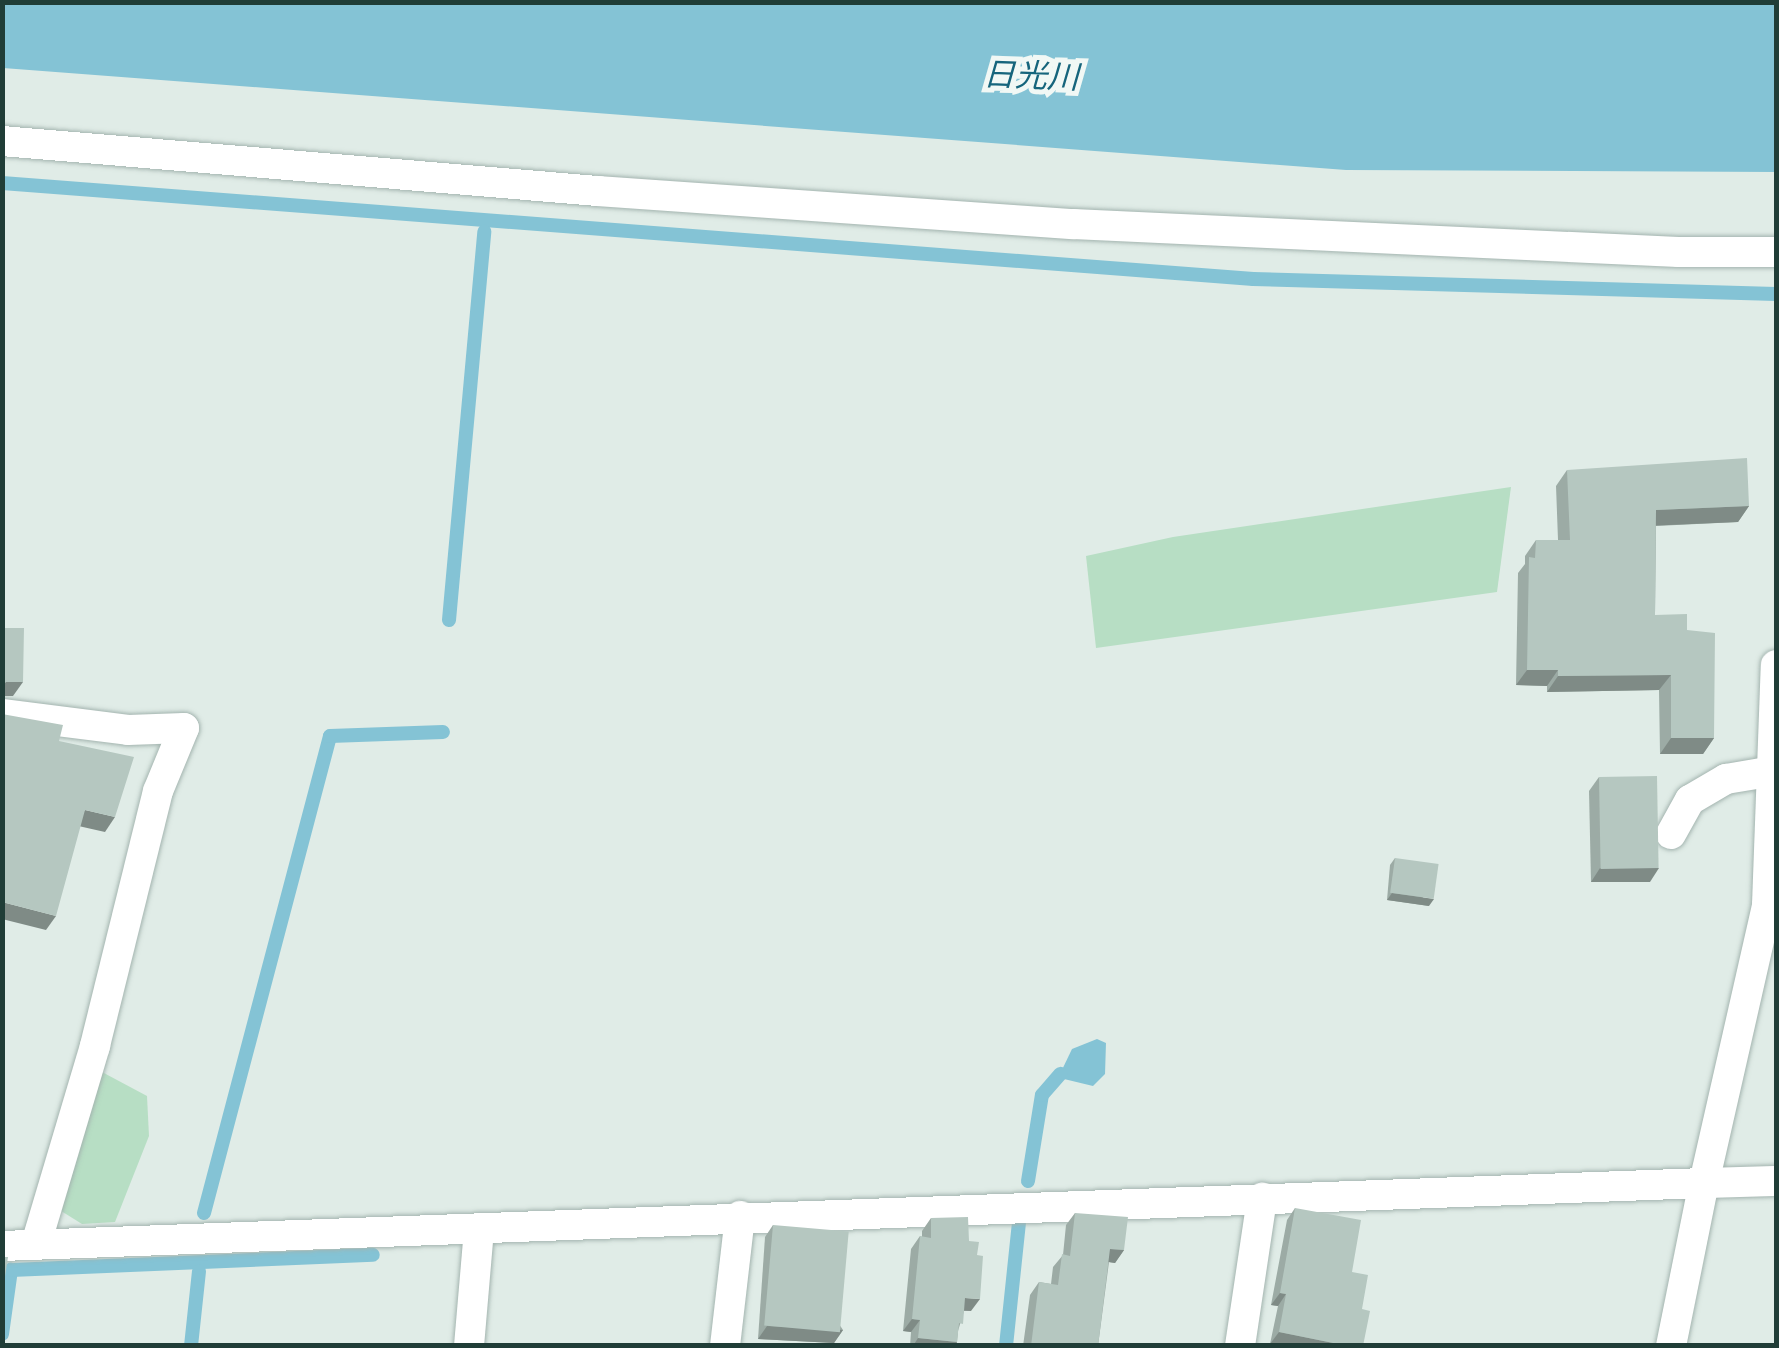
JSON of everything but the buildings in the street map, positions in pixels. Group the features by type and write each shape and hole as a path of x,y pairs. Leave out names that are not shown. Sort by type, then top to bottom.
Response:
{"street":[{"path":"2,141 598,191 1073,224 1678,252 1776,252"},
{"path":"1671,1346 1768,904 1776,665"},
{"path":"2,714 128,730 184,728 158,792 95,1046 36,1244"},
{"path":"1670,834 1690,800 1726,779 1774,772"},
{"path":"2,1246 1776,1180"},
{"path":"1240,1346 1262,1198"},
{"path":"725,1346 740,1216"},
{"path":"469,1346 479,1229"}],"green space":[{"path":"1511,487 1497,592 1096,648 1086,556 1173,537"},
{"path":"102,1072 147,1096 149,1136 115,1222 82,1224 58,1209"}],"water":[{"name":"日光川","path":"2,3 1776,3 1776,172 1346,170 3,68"},
{"path":"1097,1039 1106,1043 1105,1074 1093,1086 1064,1079 1060,1074 1072,1049"}],"waterway":[{"path":"2,183 1253,279 1776,294"},
{"path":"449,620 484,232"},
{"path":"204,1213 330,736 443,732"},
{"path":"1028,1181 1042,1095 1060,1074"},
{"path":"1006,1346 1019,1222"},
{"path":"2,1334 11,1270 373,1255"},
{"path":"191,1346 199,1271"}]}
